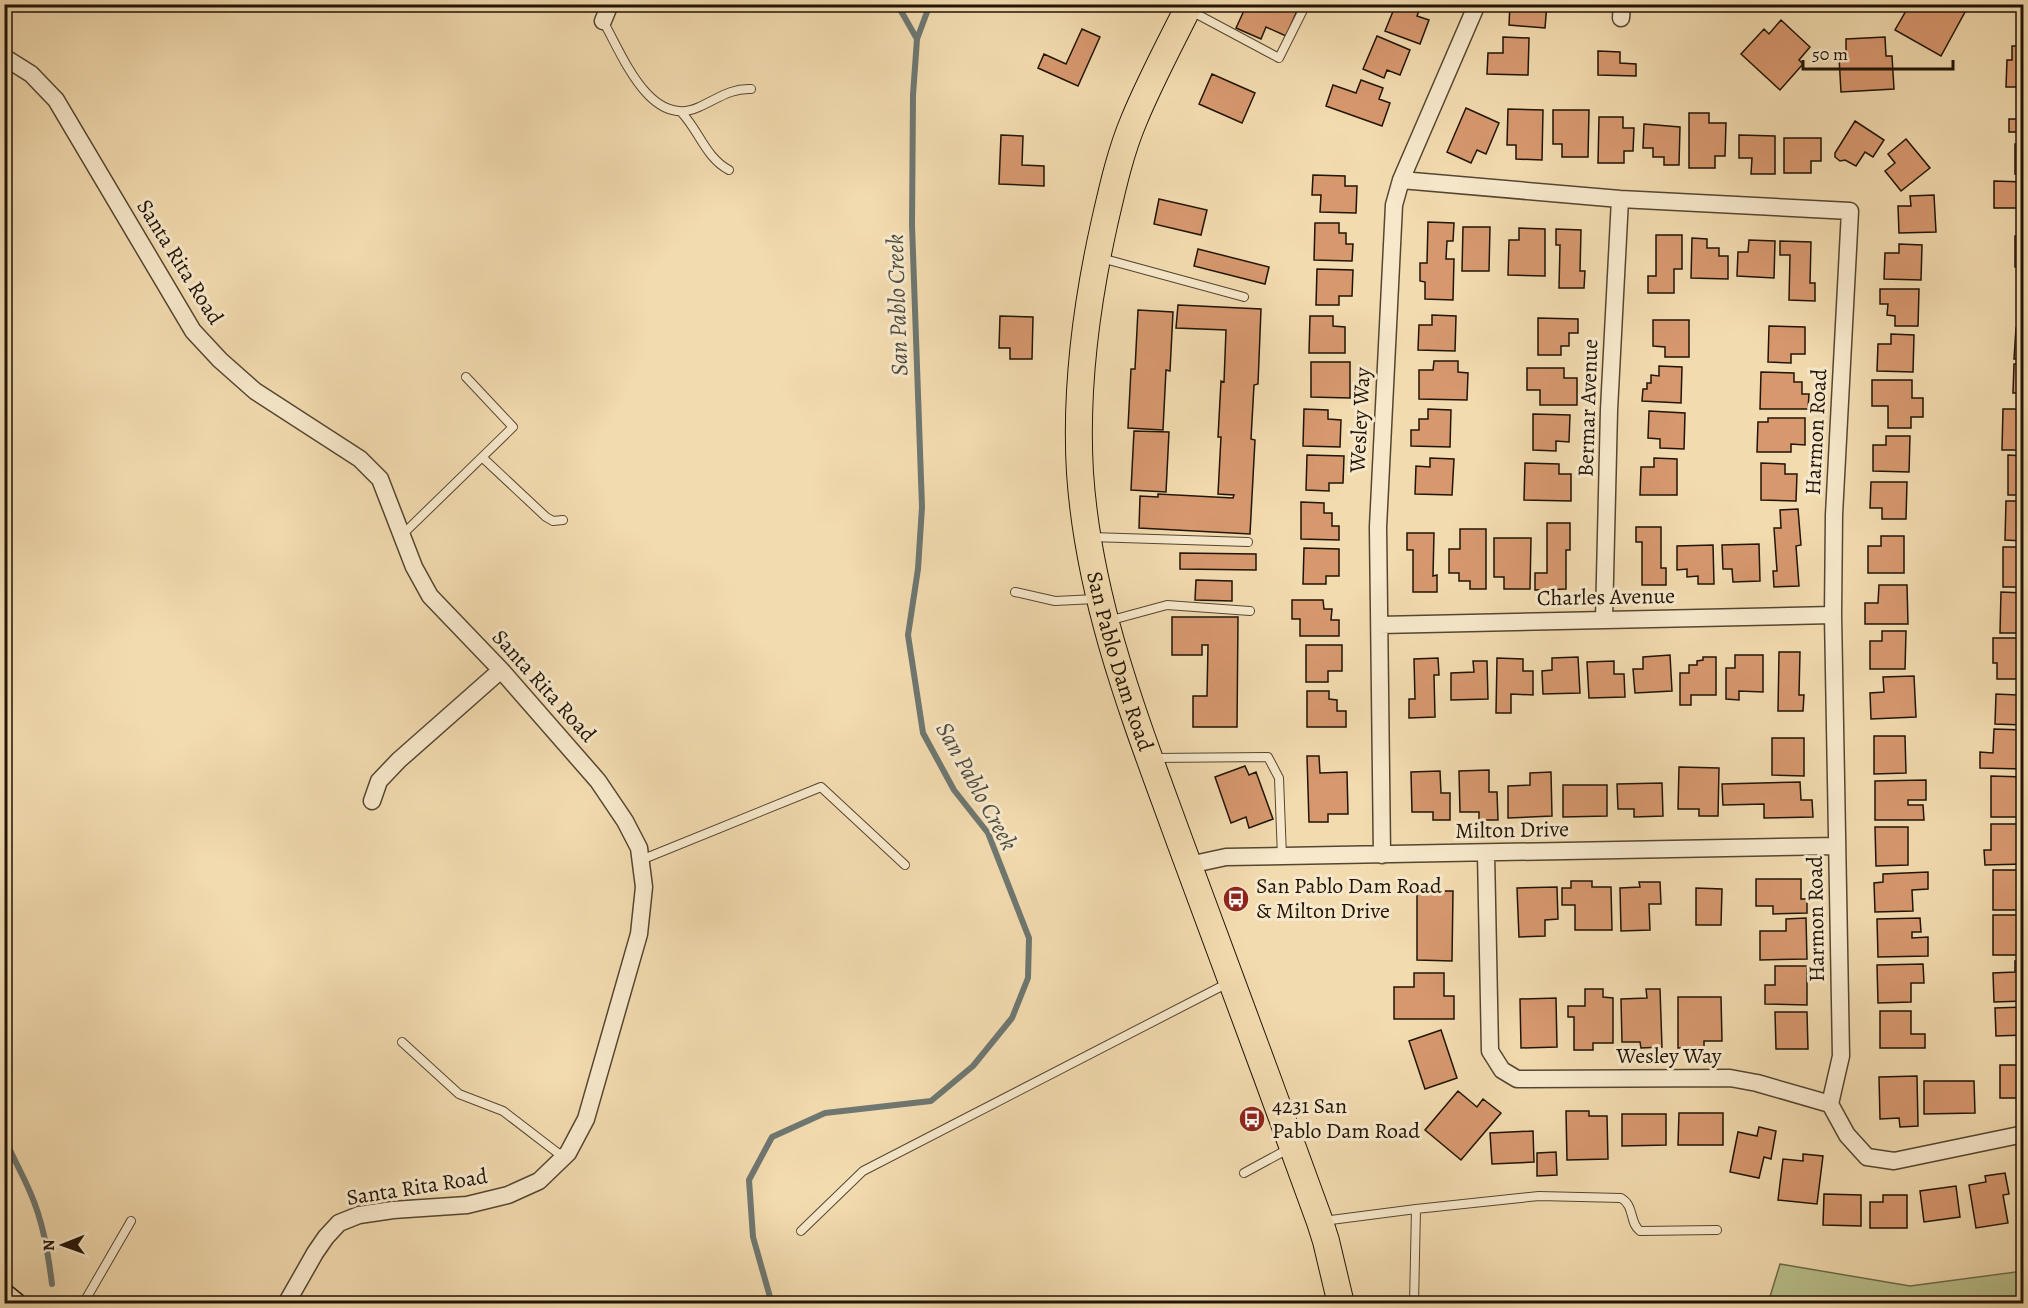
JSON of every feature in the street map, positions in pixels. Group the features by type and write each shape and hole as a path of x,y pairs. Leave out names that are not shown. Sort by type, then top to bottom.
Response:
{"main road":[{"name":"San Pablo Dam Road","path":"1189,7 1134,120 1112,188 1097,257 1084,338 1079,413 1080,473 1088,537 1102,610 1149,758 1320,1222 1341,1304"},
{"path":"4,1295 15,1304"}],"street":[{"path":"603,21 610,4"},
{"name":"Wesley Way","path":"1383,855 1378,527 1394,205 1401,180 1477,4"},
{"name":"Santa Rita Road","path":"4,57 31,74 56,100 193,331 220,360 255,391 360,459 381,479 414,567 430,596 501,670 598,781 625,821 639,848 644,887 639,934 586,1119 568,1153 539,1180 508,1195 467,1204 359,1215 339,1222 315,1252 286,1304"},
{"name":"Harmon Road","path":"1401,180 1620,199 1850,211 1834,515 1833,615 1841,1056 1830,1104"},
{"name":"Bermar Avenue","path":"1604,619 1609,411 1620,199"},
{"name":"Charles Avenue","path":"1380,625 1833,615"},
{"path":"372,801 379,781 399,760 501,670"},
{"name":"Milton Drive","path":"1189,865 1226,857 1837,846"},
{"name":"Wesley Way","path":"1486,853 1490,1051 1502,1070 1517,1079 1730,1078 1757,1083 1830,1104"},
{"path":"1830,1104 1847,1135 1866,1157 1894,1161 2024,1134"}],"lane":[{"path":"1189,7 1279,58 1306,4"},
{"path":"603,21 641,87 651,99 662,108 682,113 692,123 717,163 729,170"},
{"path":"682,113 700,107 727,93 752,89"},
{"path":"1097,257 1244,297"},
{"path":"402,536 513,427 466,377"},
{"path":"483,458 546,517 554,521 563,520"},
{"path":"1088,537 1248,542"},
{"path":"1015,592 1102,610 1167,605 1250,611"},
{"path":"1149,758 1268,757 1279,778 1282,857"},
{"path":"641,860 821,787 905,865"},
{"path":"801,1231 863,1172 1232,981"},
{"path":"402,1042 459,1094 503,1111 563,1157"},
{"path":"1244,1173 1293,1147"},
{"path":"1320,1222 1539,1196 1621,1198 1629,1205 1635,1226 1640,1231 1717,1230"},
{"path":"1414,1304 1416,1209"},
{"path":"84,1304 131,1221"}],"green space":[{"path":"1780,1264 1910,1286 2023,1271 2023,1303 1768,1303"}],"building":[{"path":"999,4 1016,4 1013,11"},
{"path":"1247,4 1300,4 1286,36 1266,27 1261,39 1236,28"},
{"path":"1396,4 1421,5 1417,16 1429,20 1420,44 1385,31"},
{"path":"1510,4 1547,4 1545,28 1509,25"},
{"path":"1724,4 1760,4 1759,6 1724,6"},
{"path":"1910,4 1952,4 1965,12 1941,56 1895,30"},
{"path":"2021,4 2024,4 2024,31 2021,31"},
{"path":"1781,20 1810,47 1799,60 1803,64 1780,90 1741,54 1764,29 1769,34"},
{"path":"1082,29 1100,37 1078,86 1038,68 1044,54 1066,64"},
{"path":"1377,36 1410,50 1400,75 1387,70 1384,78 1363,69"},
{"path":"1503,37 1529,38 1528,75 1487,74 1488,53 1503,53"},
{"path":"1885,37 1886,56 1892,56 1894,89 1841,92 1839,57 1846,57 1846,39"},
{"path":"2012,46 2024,46 2024,87 2006,87 2007,60 2012,60"},
{"path":"1598,51 1620,52 1620,63 1636,64 1636,76 1598,75"},
{"path":"1212,74 1255,93 1242,123 1199,104"},
{"path":"1361,80 1383,88 1379,99 1390,103 1382,126 1326,106 1333,85 1356,93"},
{"path":"2021,92 2024,92 2024,132 2009,132 2009,119 2021,119"},
{"path":"1466,108 1499,123 1486,154 1477,150 1471,163 1447,152"},
{"path":"1508,109 1543,110 1542,160 1516,159 1516,145 1507,145"},
{"path":"1553,110 1589,110 1588,157 1562,157 1562,144 1553,144"},
{"path":"1689,113 1709,113 1709,123 1726,123 1725,156 1715,156 1715,168 1689,168"},
{"path":"1599,117 1623,117 1623,128 1634,128 1633,151 1624,151 1624,163 1598,163"},
{"path":"1855,121 1884,140 1873,157 1865,152 1856,166 1835,157 1835,153"},
{"path":"1644,124 1680,127 1679,165 1664,165 1664,157 1653,157 1653,148 1643,148"},
{"path":"1001,135 1023,136 1022,165 1044,166 1044,186 999,184"},
{"path":"1739,135 1775,136 1775,174 1751,174 1752,158 1739,158"},
{"path":"1784,138 1821,138 1821,161 1811,161 1811,173 1784,173"},
{"path":"1906,139 1930,168 1901,191 1885,171 1895,163 1888,154"},
{"path":"2015,144 2024,144 2024,174 2015,174"},
{"path":"1313,175 1345,176 1345,186 1357,186 1356,213 1320,212 1321,195 1312,195"},
{"path":"1994,181 2024,182 2024,208 1994,208"},
{"path":"1934,195 1936,232 1899,233 1898,206 1911,206 1910,196"},
{"path":"1159,199 1207,210 1201,235 1154,224"},
{"path":"1428,222 1454,223 1453,241 1447,241 1446,259 1454,259 1453,300 1425,299 1425,282 1420,281 1420,263 1427,263"},
{"path":"1315,223 1339,223 1339,233 1346,233 1346,244 1353,244 1352,261 1314,260"},
{"path":"1463,227 1490,227 1489,271 1462,271"},
{"path":"2023,227 2024,267 2015,267 2015,236 2022,237"},
{"path":"1519,228 1545,229 1545,276 1508,275 1509,240 1519,240"},
{"path":"1556,229 1581,230 1580,271 1585,271 1584,288 1559,288 1560,245 1556,245"},
{"path":"1656,235 1682,235 1682,269 1674,269 1674,293 1648,293 1648,276 1656,276"},
{"path":"1692,238 1707,239 1707,248 1719,248 1719,256 1728,256 1728,279 1691,278"},
{"path":"1749,240 1775,241 1774,278 1737,276 1738,252 1748,252"},
{"path":"1780,241 1811,242 1810,283 1815,283 1815,301 1789,300 1790,255 1780,255"},
{"path":"1899,244 1922,245 1921,280 1884,279 1885,253 1899,253"},
{"path":"1198,249 1269,267 1265,284 1194,266"},
{"path":"1317,269 1353,270 1352,296 1339,296 1339,305 1316,305"},
{"path":"2018,272 2024,272 2024,302 2017,302"},
{"path":"1880,289 1919,289 1918,326 1895,326 1895,316 1887,315 1888,304 1880,304"},
{"path":"1178,305 1261,309 1258,384 1254,385 1251,439 1255,440 1250,534 1139,528 1140,496 1158,497 1158,494 1233,498 1234,495 1218,494 1221,437 1218,437 1221,381 1224,382 1226,330 1176,328"},
{"path":"1138,310 1173,312 1170,371 1166,370 1163,430 1128,428 1131,369 1135,369"},
{"path":"1432,315 1456,316 1455,351 1418,350 1419,325 1432,325"},
{"path":"1000,316 1033,317 1032,359 1010,359 1010,348 999,348"},
{"path":"1310,316 1333,316 1333,326 1345,327 1345,353 1309,353"},
{"path":"1538,318 1578,319 1578,333 1569,333 1569,346 1561,346 1561,355 1538,355"},
{"path":"1653,320 1689,320 1689,357 1665,357 1665,347 1653,346"},
{"path":"1769,326 1805,327 1805,354 1791,354 1791,363 1768,362"},
{"path":"2016,328 2024,329 2024,359 2014,359"},
{"path":"1891,334 1914,335 1913,372 1877,371 1878,344 1891,344"},
{"path":"1434,361 1458,361 1458,372 1468,373 1467,400 1419,399 1419,370 1433,370"},
{"path":"1311,362 1350,362 1350,398 1311,397"},
{"path":"2014,364 2024,364 2024,405 2023,393 2013,393"},
{"path":"1659,366 1682,367 1681,403 1642,401 1643,389 1647,389 1647,383 1651,383 1651,375 1659,376"},
{"path":"1527,368 1564,368 1564,378 1577,378 1577,405 1540,405 1540,390 1527,390"},
{"path":"1761,372 1794,373 1794,382 1802,382 1802,394 1809,394 1808,409 1760,409"},
{"path":"1872,380 1912,380 1912,398 1923,398 1923,417 1911,417 1911,428 1888,428 1888,406 1872,406"},
{"path":"1304,409 1328,410 1328,419 1341,420 1340,447 1303,446"},
{"path":"1428,409 1451,410 1450,447 1411,446 1411,430 1419,430 1419,419 1428,419"},
{"path":"2003,409 2024,409 2024,450 2002,450"},
{"path":"1649,411 1685,413 1684,449 1660,448 1660,439 1648,438"},
{"path":"1533,414 1570,415 1569,442 1556,441 1556,451 1533,450"},
{"path":"1768,418 1805,418 1805,445 1791,444 1791,452 1757,452 1758,422 1768,422"},
{"path":"1134,431 1169,432 1166,492 1131,490"},
{"path":"1886,436 1910,436 1909,472 1873,471 1873,445 1886,445"},
{"path":"1307,455 1344,456 1343,483 1329,483 1329,491 1306,490"},
{"path":"2008,455 2024,456 2024,495 2008,495"},
{"path":"1430,458 1454,459 1452,495 1415,494 1416,466 1430,467"},
{"path":"1654,458 1677,459 1677,495 1640,495 1641,467 1654,467"},
{"path":"1525,463 1559,464 1559,474 1571,474 1571,501 1524,500"},
{"path":"1761,463 1785,464 1785,474 1797,474 1796,501 1761,500"},
{"path":"1871,482 1907,482 1906,519 1882,519 1882,508 1870,508"},
{"path":"2006,501 2024,501 2024,541 2005,540"},
{"path":"1301,502 1324,503 1324,513 1332,513 1332,526 1339,526 1339,540 1301,539"},
{"path":"1798,509 1801,545 1796,546 1799,586 1774,587 1773,571 1777,571 1774,528 1781,528 1780,510"},
{"path":"1547,523 1570,523 1570,550 1566,550 1566,589 1535,590 1535,573 1547,573"},
{"path":"1636,527 1661,527 1661,568 1666,568 1666,585 1642,585 1642,542 1636,542"},
{"path":"1460,529 1486,529 1486,589 1470,589 1470,581 1459,581 1459,573 1449,573 1449,549 1460,549"},
{"path":"1407,533 1434,533 1433,576 1437,575 1437,592 1413,592 1413,550 1407,550"},
{"path":"1881,536 1904,536 1904,573 1868,573 1868,546 1881,546"},
{"path":"1494,538 1531,538 1530,589 1504,589 1504,577 1494,577"},
{"path":"1759,544 1760,581 1733,582 1732,569 1723,569 1722,545"},
{"path":"1713,545 1714,584 1698,584 1698,576 1687,577 1687,569 1677,570 1677,546"},
{"path":"2003,547 2024,547 2024,587 2003,587"},
{"path":"1304,548 1339,549 1339,576 1326,576 1326,584 1303,584"},
{"path":"1180,553 1256,554 1256,570 1180,569"},
{"path":"1196,580 1232,581 1232,601 1195,600"},
{"path":"1879,585 1907,585 1908,624 1865,624 1865,603 1878,603"},
{"path":"2001,592 2024,593 2024,633 2000,633"},
{"path":"1292,600 1323,600 1324,609 1332,609 1331,620 1339,620 1339,636 1300,636 1300,619 1292,619"},
{"path":"1172,617 1238,617 1237,727 1193,727 1193,696 1207,696 1208,645 1202,645 1202,655 1172,655"},
{"path":"1882,631 1906,631 1905,669 1870,669 1870,641 1882,641"},
{"path":"1993,638 2024,638 2024,679 1997,679 1997,663 1993,663"},
{"path":"1306,645 1342,645 1342,671 1328,671 1328,682 1306,682"},
{"path":"1779,652 1800,652 1799,695 1804,695 1803,711 1778,711"},
{"path":"1670,655 1672,691 1635,693 1633,669 1643,669 1643,657"},
{"path":"1735,655 1763,655 1763,692 1739,691 1739,700 1726,699 1726,668 1735,668"},
{"path":"1578,657 1580,693 1543,694 1542,671 1552,670 1552,658"},
{"path":"1703,657 1716,657 1716,695 1691,695 1691,705 1680,705 1680,673 1689,673 1689,665 1697,665 1697,661 1703,660"},
{"path":"1438,658 1439,675 1434,675 1435,717 1409,718 1409,699 1415,699 1414,659"},
{"path":"1497,658 1523,659 1523,671 1533,671 1533,695 1511,694 1511,713 1496,713"},
{"path":"1473,661 1487,661 1488,699 1451,700 1451,673 1474,672"},
{"path":"1614,661 1614,674 1624,674 1625,697 1589,698 1587,662"},
{"path":"1914,676 1916,717 1871,719 1870,693 1884,692 1883,677"},
{"path":"2019,685 2024,685 2024,725 1995,724 1996,694 2018,695"},
{"path":"1307,691 1329,691 1329,699 1337,700 1337,711 1346,711 1346,727 1307,727"},
{"path":"1994,729 2024,730 2024,769 1980,768 1980,752 1993,753"},
{"path":"1874,736 1905,736 1906,773 1874,774"},
{"path":"1772,738 1804,738 1804,776 1772,775"},
{"path":"1307,756 1319,756 1320,773 1347,772 1348,814 1328,814 1328,822 1309,822"},
{"path":"1245,766 1249,775 1256,772 1273,819 1249,828 1246,817 1231,823 1215,777"},
{"path":"1679,767 1719,768 1718,816 1699,816 1699,809 1678,809"},
{"path":"1489,770 1489,792 1497,792 1498,820 1479,820 1479,812 1460,812 1459,771"},
{"path":"1440,771 1441,793 1450,793 1450,820 1433,820 1433,812 1412,812 1411,772"},
{"path":"1551,772 1552,816 1508,818 1508,786 1530,785 1530,773"},
{"path":"1991,776 2024,777 2024,817 1991,817"},
{"path":"1926,780 1926,800 1908,800 1908,805 1923,805 1924,820 1875,820 1875,781"},
{"path":"1800,782 1801,800 1812,800 1813,817 1764,818 1764,804 1723,805 1722,784"},
{"path":"1662,783 1663,816 1634,817 1634,809 1618,809 1617,784"},
{"path":"1563,785 1607,785 1607,816 1563,817"},
{"path":"1991,824 2024,824 2024,864 1985,865 1984,850 1991,850"},
{"path":"1875,827 1908,827 1908,865 1876,866"},
{"path":"1993,870 2024,870 2024,910 1993,910"},
{"path":"1928,872 1928,889 1912,890 1913,911 1875,912 1874,883 1883,882 1883,874"},
{"path":"1756,879 1801,879 1801,899 1807,899 1807,913 1773,914 1773,906 1756,906"},
{"path":"1571,881 1592,881 1592,887 1611,887 1612,930 1575,930 1575,905 1562,905 1562,888 1571,888"},
{"path":"1639,882 1660,882 1661,904 1649,904 1650,930 1621,931 1620,888 1640,887"},
{"path":"1557,887 1558,919 1545,920 1545,936 1519,937 1517,888"},
{"path":"1696,888 1722,889 1721,925 1696,925"},
{"path":"1417,891 1453,891 1452,961 1417,960"},
{"path":"1993,915 2024,915 2024,955 1993,955"},
{"path":"1806,918 1807,959 1760,960 1760,931 1786,931 1786,919"},
{"path":"1920,918 1921,932 1912,932 1912,938 1928,937 1928,956 1878,957 1877,919"},
{"path":"2024,960 2024,1001 1994,1002 1993,973 2015,972 2015,961"},
{"path":"1923,964 1924,983 1911,983 1911,1002 1878,1003 1877,965"},
{"path":"1775,966 1807,966 1807,1005 1765,1004 1765,985 1775,985"},
{"path":"1414,973 1444,973 1444,996 1454,996 1454,1019 1394,1019 1394,987 1414,987"},
{"path":"1585,989 1603,989 1603,997 1613,998 1613,1043 1593,1043 1593,1050 1574,1050 1574,1017 1568,1017 1568,1006 1585,1006"},
{"path":"1646,989 1660,989 1662,1047 1641,1048 1640,1042 1622,1042 1621,999 1647,998"},
{"path":"1678,997 1721,997 1722,1041 1704,1041 1704,1047 1678,1048"},
{"path":"1556,998 1557,1047 1521,1048 1520,999"},
{"path":"2024,1007 2024,1035 1996,1036 1995,1008"},
{"path":"1880,1011 1911,1011 1911,1034 1925,1034 1925,1048 1880,1048"},
{"path":"1775,1012 1807,1012 1808,1049 1776,1049"},
{"path":"1441,1030 1457,1078 1425,1089 1409,1041"},
{"path":"2000,1065 2024,1065 2024,1098 2000,1098"},
{"path":"1917,1076 1918,1126 1900,1127 1899,1118 1880,1119 1879,1077"},
{"path":"1924,1081 1974,1081 1975,1113 1924,1114"},
{"path":"1458,1091 1477,1107 1483,1099 1501,1113 1461,1160 1425,1130"},
{"path":"1566,1111 1589,1111 1589,1116 1607,1116 1608,1159 1567,1160"},
{"path":"1679,1113 1723,1113 1723,1145 1678,1145"},
{"path":"1622,1114 1666,1114 1666,1145 1622,1146"},
{"path":"1759,1127 1776,1131 1771,1159 1764,1157 1759,1178 1730,1172 1738,1132 1757,1136"},
{"path":"1533,1131 1534,1162 1492,1164 1490,1133"},
{"path":"1556,1152 1557,1175 1537,1176 1537,1153"},
{"path":"1803,1154 1823,1156 1817,1204 1778,1200 1783,1159 1803,1161"},
{"path":"2005,1173 2009,1194 2003,1195 2008,1223 1976,1228 1969,1185 1986,1182 1985,1176"},
{"path":"2024,1177 2024,1202 2019,1178"},
{"path":"1956,1186 1960,1217 1924,1222 1920,1191"},
{"path":"1824,1194 1861,1195 1861,1226 1823,1225"},
{"path":"1883,1195 1907,1195 1907,1228 1870,1228 1870,1202 1883,1202"}],"waterway":[{"path":"897,4 917,39"},
{"name":"San Pablo Creek","path":"772,1304 753,1237 749,1180 772,1137 825,1113 931,1101 973,1066 1012,1018 1028,978 1029,938 988,833 954,790 923,733 908,635 918,569 922,507 912,225 913,95 917,39 930,4"},
{"path":"4,1137 35,1203 47,1249 52,1284"}],"place":[{"name":"San Pablo Dam Road & Milton Drive","path":"1236,899"},
{"name":"4231 San Pablo Dam Road","path":"1252,1119"}]}
